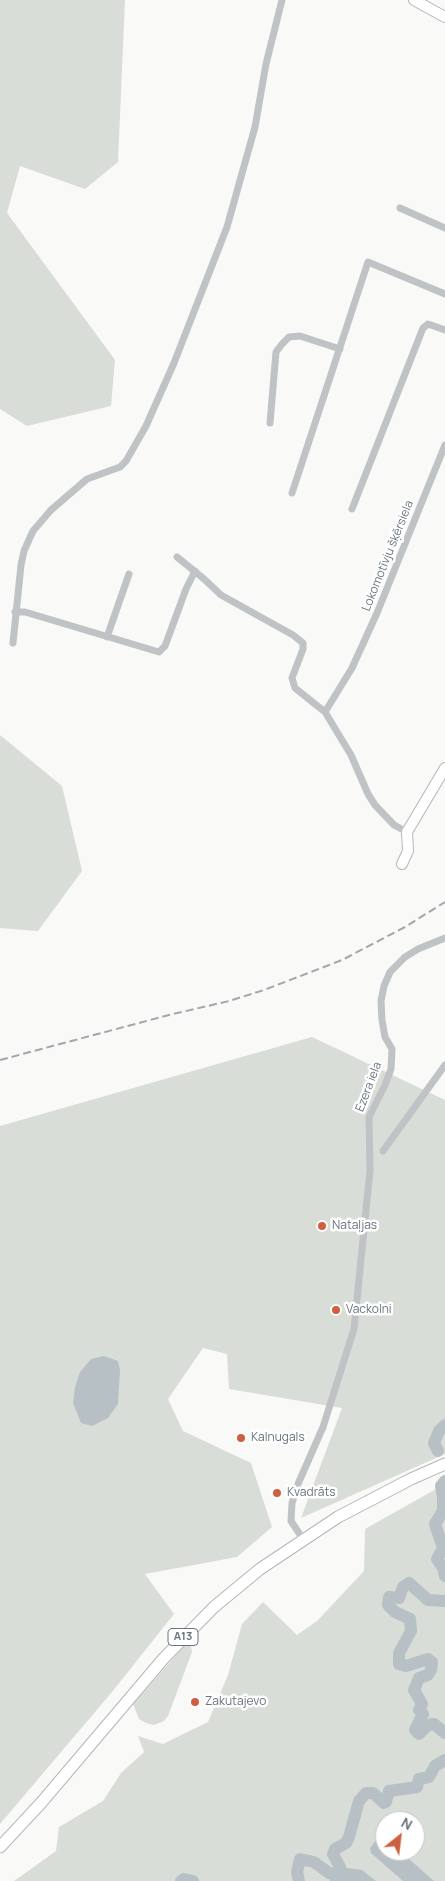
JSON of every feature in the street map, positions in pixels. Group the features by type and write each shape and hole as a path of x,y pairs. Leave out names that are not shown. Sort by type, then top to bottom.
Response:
{"main road":[{"name":"A13","path":"0,1847 42,1803 182,1638 214,1607 260,1569 303,1539 357,1506 445,1464"}],"street":[{"path":"13,643 15,612 24,551 33,531 51,510 87,479 120,467 126,461 146,426 174,363 227,227 255,127 266,64 282,0"},
{"path":"414,0 445,17"},
{"path":"400,208 445,228"},
{"path":"292,493 368,262 445,294"},
{"path":"352,509 423,328 428,324 445,330"},
{"path":"270,423 276,352 282,344 289,338 300,336 340,349"},
{"name":"Lokomotīvju šķērsiela","path":"325,712 350,673 445,445"},
{"path":"177,557 221,595 303,643 303,649 293,674 292,682 298,692 325,712 351,755 368,794 375,805 394,825 407,832"},
{"path":"15,612 25,612 154,651 161,651 165,646 189,581 195,571"},
{"path":"107,637 130,574"},
{"path":"402,864 408,851 407,832 445,768"},
{"name":"Ezera iela","path":"303,1539 291,1521 292,1503 298,1484 323,1427 354,1329 363,1219 370,1170 369,1116 391,1069 392,1049 385,1037 382,1020 381,1001 384,986 390,972 405,957 418,949 445,938"},
{"path":"383,1151 445,1065"}],"shaded area":[{"path":"0,0 125,0 118,162 85,189 20,166 7,213 115,360 111,406 27,426 0,409"},
{"path":"0,735 62,786 82,871 38,931 0,928"},
{"path":"312,1037 445,1100 445,1454 301,1518 342,1408 229,1389 227,1354 203,1348 168,1399 183,1431 251,1463 272,1527 237,1557 145,1574 174,1614 112,1692 0,1824 0,1126"},
{"path":"104,1356 118,1361 120,1370 118,1404 108,1418 92,1426 81,1423 73,1403 75,1387 80,1372 91,1359"},
{"path":"445,1484 445,1881 14,1881 56,1851 59,1827 103,1801 121,1773 144,1752 138,1736 163,1744 208,1722 228,1675 242,1624 263,1602 297,1635 317,1621 364,1571 365,1529"},
{"path":"188,1644 191,1646 192,1652 168,1716 164,1721 154,1725 139,1719 133,1704 184,1646"},
{"path":"375,1841 375,1856 371,1853 370,1848"},
{"path":"380,1861 411,1861 434,1881 403,1881"},
{"path":"340,1867 362,1870 376,1881 330,1881 329,1873 336,1874"}],"waterway":[{"path":"438,1451 434,1443 439,1431 445,1425"},
{"path":"445,1481 441,1486 443,1511 435,1524 443,1548 437,1559 443,1568 445,1576"},
{"path":"445,1601 428,1600 409,1583 403,1587 399,1598 389,1597 388,1605 395,1612 410,1619 411,1631 399,1653 399,1664 406,1666 428,1659 432,1662 428,1675 419,1678 414,1690 422,1704 419,1710 423,1714 415,1730 419,1734 428,1725 434,1724 445,1733"},
{"path":"299,1881 297,1872 300,1859 314,1862 329,1873 336,1874 340,1867 333,1854 335,1849 346,1843 359,1801 366,1793 373,1793 384,1803 389,1791 417,1787 419,1779 429,1777 435,1766 445,1760"},
{"path":"181,1881 184,1879 193,1881"}],"railway":[{"path":"0,1060 229,1001 264,990 342,960 405,927 445,902"}],"place":[{"name":"Nataļjas","path":"322,1226"},
{"name":"Vackolni","path":"336,1310"},
{"name":"Kalnugals","path":"241,1438"},
{"name":"Kvadrāts","path":"277,1493"},
{"name":"Zakutajevo","path":"195,1702"}]}
